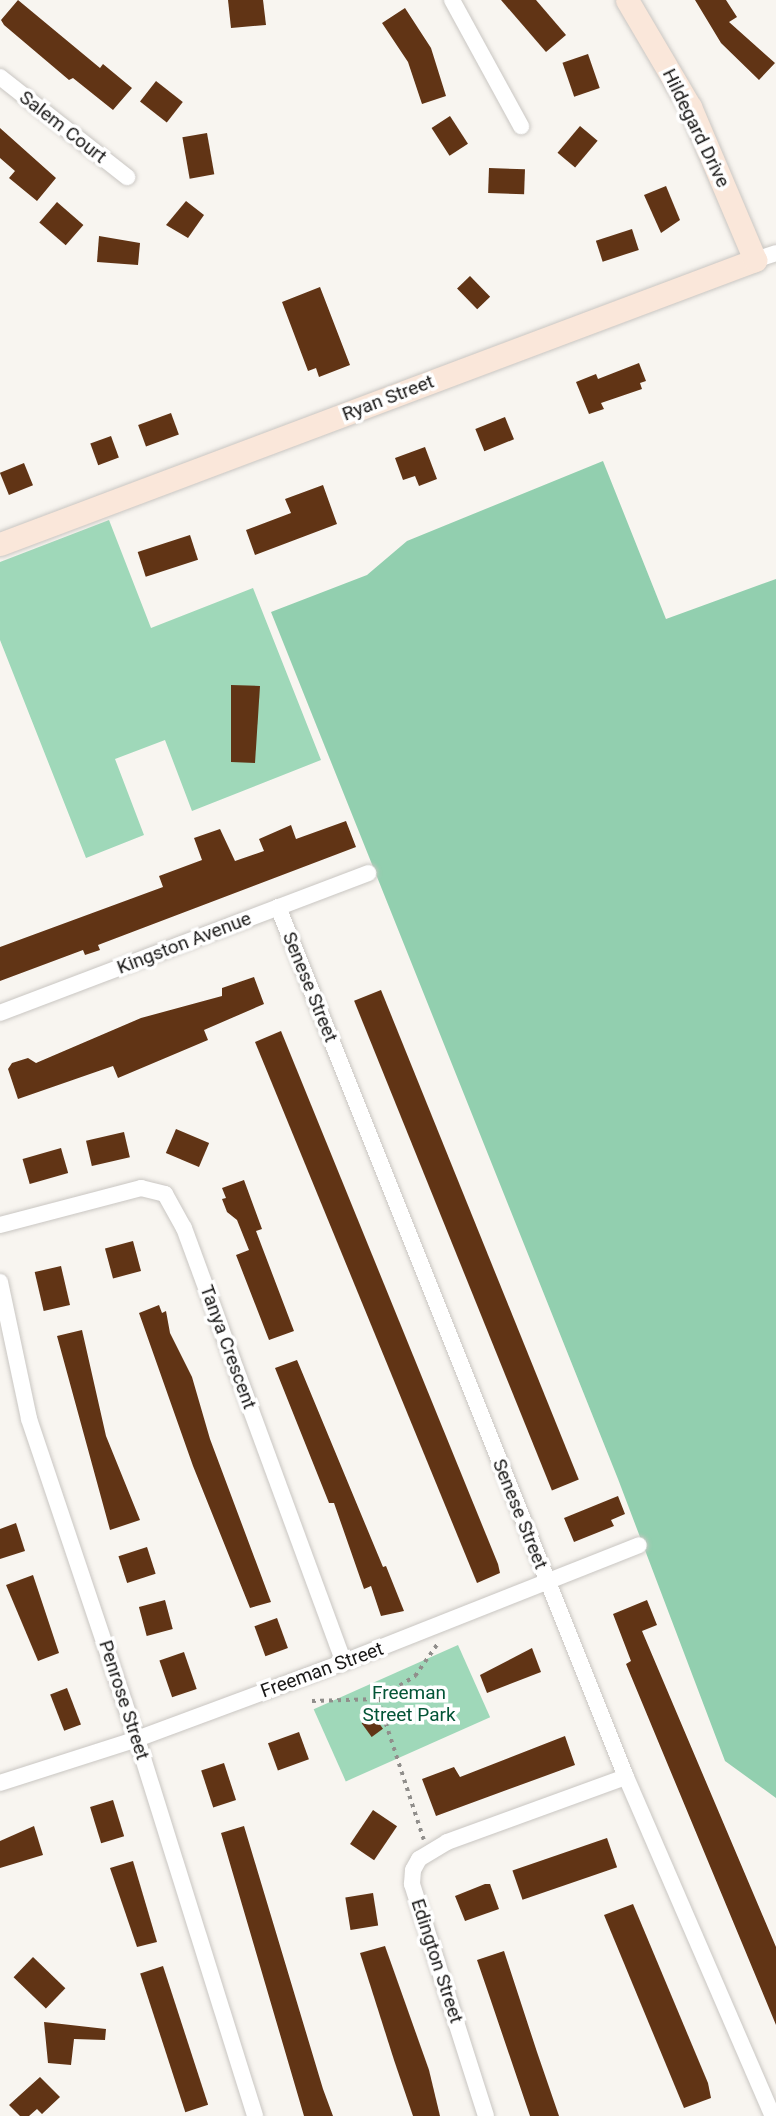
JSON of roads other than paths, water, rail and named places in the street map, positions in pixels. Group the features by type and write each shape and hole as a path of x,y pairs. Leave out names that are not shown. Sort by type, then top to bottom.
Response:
{"street":[{"path":"452,0 521,126"},
{"name":"Hildegard Drive","path":"626,0 690,107 766,256"},
{"name":"Salem Court","path":"0,77 127,177"},
{"name":"Ryan Street","path":"0,544 766,256"},
{"name":"Kingston Avenue","path":"0,1013 368,873"},
{"name":"Senese Street","path":"278,907 626,1777 773,2116"},
{"name":"Tanya Crescent","path":"0,1225 141,1188 164,1194 184,1228 344,1662"},
{"name":"Penrose Street","path":"0,1282 29,1419 137,1739 255,2116"},
{"name":"Freeman Street","path":"0,1783 137,1739 344,1662 548,1584 639,1545"},
{"name":"Edington Street","path":"486,2116 412,1884 413,1870 428,1852 626,1777"}],"park label":[{"name":"Freeman Street Park","path":"409,1704"}]}
